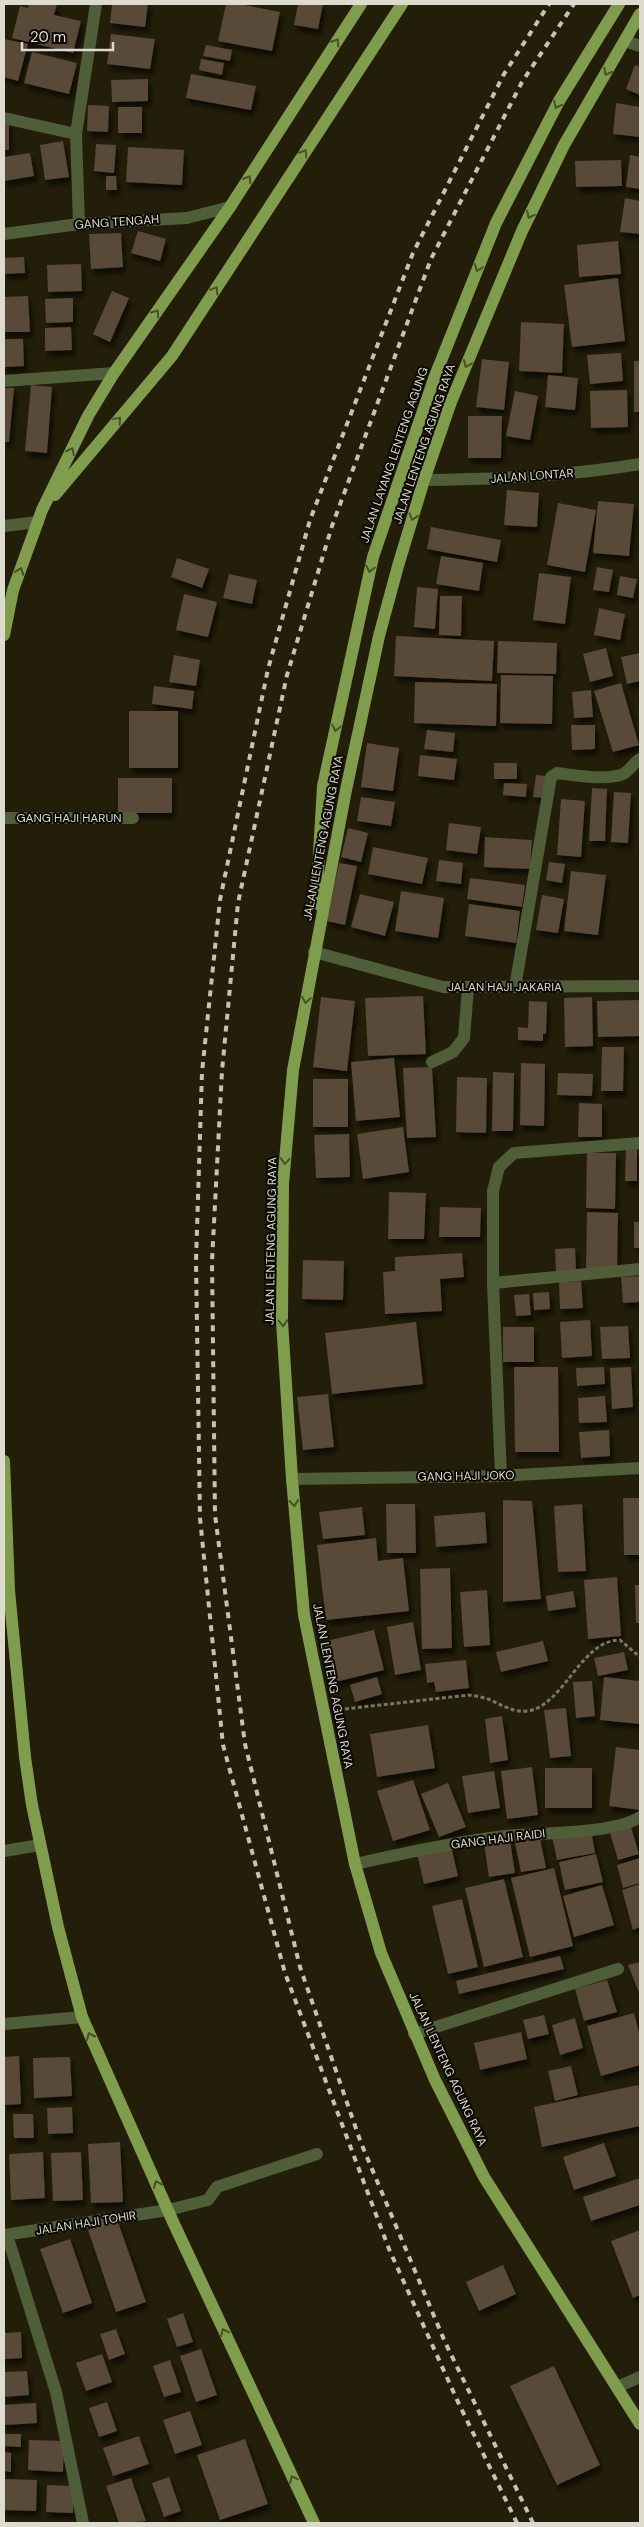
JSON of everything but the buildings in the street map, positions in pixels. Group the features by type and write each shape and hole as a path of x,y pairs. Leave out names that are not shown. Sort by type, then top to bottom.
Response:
{"main road":[{"path":"4,635 13,590 40,516 88,416 114,373 230,207 361,4"},
{"path":"40,516 172,356 402,4"},
{"name":"JALAN LAYANG LENTENG AGUNG","path":"314,952 323,786 373,557 435,376 496,223 559,101 619,4"},
{"name":"JALAN LENTENG AGUNG RAYA","path":"640,14 564,145 522,231 451,402 424,480 379,636 314,952 293,1070 283,1184 282,1321 292,1479 304,1615 322,1712 355,1864 381,1953 414,2034 484,2177 640,2424"},
{"path":"4,1461 9,1590 25,1757 40,1845 58,1926 82,2017 168,2210 314,2523"}],"street":[{"path":"79,224 76,134 96,4"},
{"path":"625,41 640,46"},
{"path":"4,118 76,134"},
{"name":"GANG TENGAH","path":"4,234 79,224 187,218 230,207"},
{"path":"4,381 114,373"},
{"name":"JALAN LONTAR","path":"424,480 516,479 640,464"},
{"path":"4,526 40,516"},
{"path":"516,987 551,777 557,773 614,777 626,773 633,763 640,759"},
{"name":"GANG HAJI HARUN","path":"4,818 133,818"},
{"name":"JALAN HAJI JAKARIA","path":"314,952 443,987 640,986"},
{"path":"432,1062 453,1052 464,1038 468,988"},
{"path":"501,1476 493,1283 493,1191 499,1167 514,1153 640,1143"},
{"path":"493,1283 640,1269"},
{"name":"GANG HAJI JOKO","path":"292,1479 501,1476 640,1468"},
{"name":"GANG HAJI RAIDI","path":"355,1864 426,1849 504,1836 610,1828 634,1822 640,1817"},
{"path":"4,1851 40,1845"},
{"path":"414,2034 618,1969"},
{"path":"4,2024 82,2017"},
{"name":"JALAN HAJI TOHIR","path":"5,2235 168,2210 208,2200 217,2187 317,2154"},
{"path":"5,2235 56,2392 83,2523"},
{"path":"617,2387 640,2377"}],"path":[{"path":"322,1712 469,1695 488,1699 503,1707 526,1711 537,1708 552,1697 579,1665 606,1643 620,1640 640,1657"}],"railway":[{"path":"517,2523 458,2402 389,2249 285,1973 223,1745 200,1518 196,1261 202,1072 220,900 268,669 310,520 413,253 504,74 549,4"},
{"path":"533,2523 445,2342 361,2143 300,1967 245,1744 215,1515 212,1261 222,1071 238,903 287,675 332,526 431,259 522,82 574,4"}]}
